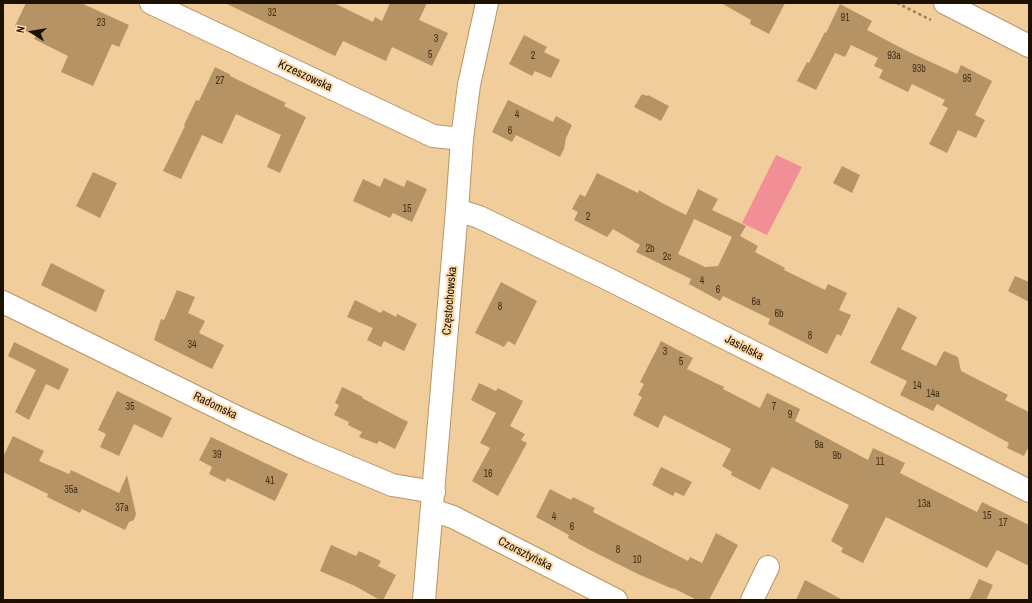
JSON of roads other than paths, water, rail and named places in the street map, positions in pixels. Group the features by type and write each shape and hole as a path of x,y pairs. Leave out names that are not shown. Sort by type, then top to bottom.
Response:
{"street":[{"name":"Krzeszowska","path":"151,3 433,136 462,139"},
{"name":"Częstochowska","path":"424,600 462,139 469,85 488,3"},
{"path":"945,3 1029,46"},
{"name":"Jasielska","path":"457,210 479,217 606,278 1029,492"},
{"name":"Radomska","path":"3,302 241,419 311,451 433,501"},
{"name":"Czorsztyńska","path":"433,501 453,517 616,600"},
{"path":"752,600 768,567"}]}
